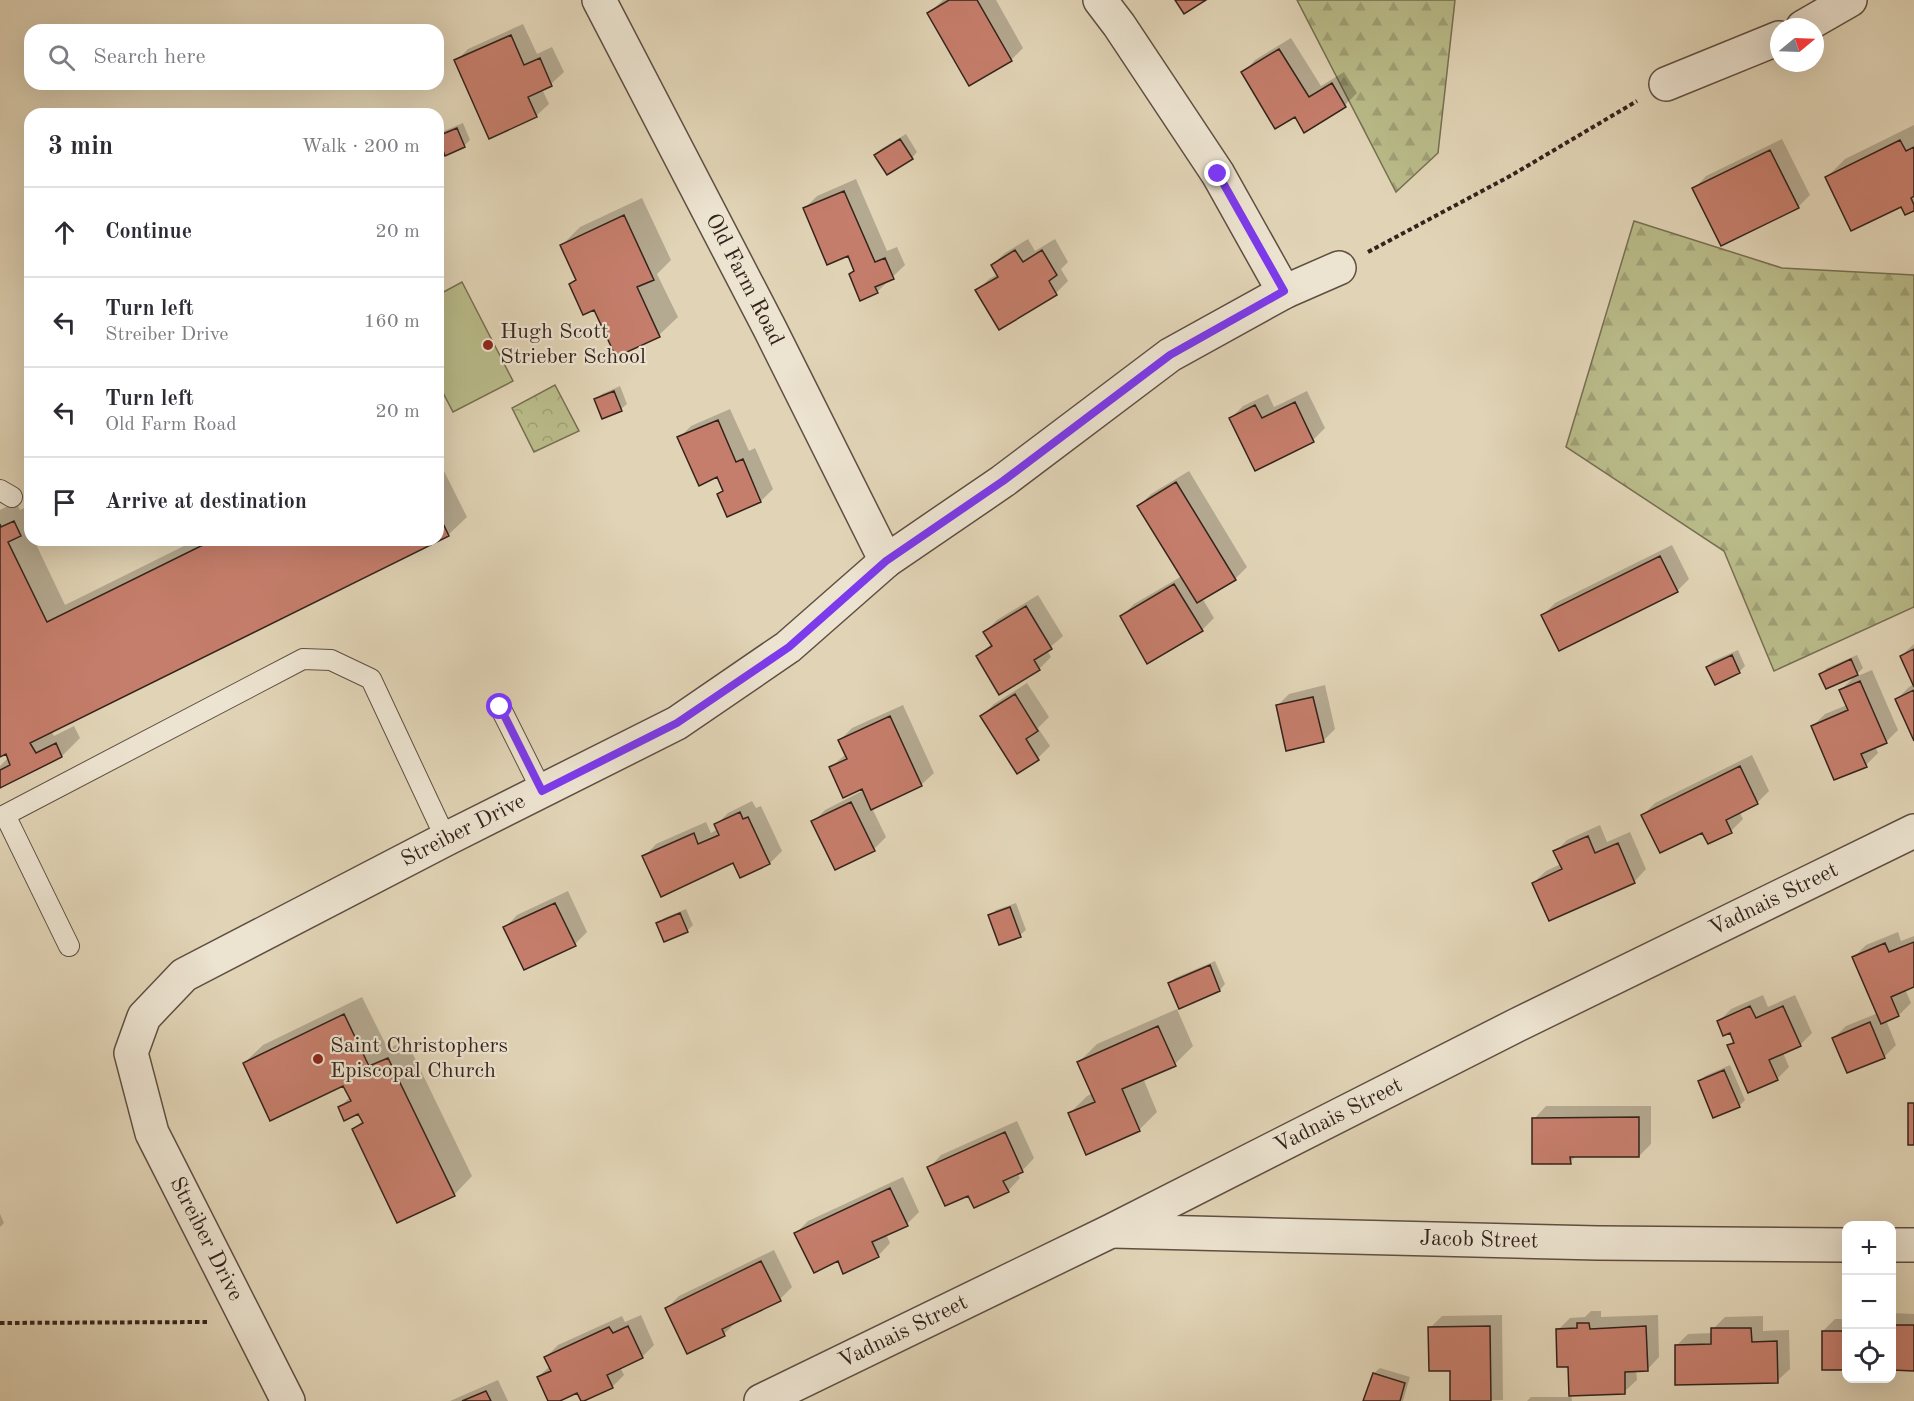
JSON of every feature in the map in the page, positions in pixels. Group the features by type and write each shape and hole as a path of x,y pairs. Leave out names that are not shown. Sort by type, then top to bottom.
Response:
{"street":[{"name":"Old Farm Road","path":"599,0 770,329 886,561"},
{"path":"1100,0 1218,174 1284,291"},
{"path":"1819,18 1850,0"},
{"path":"1666,84 1770,42"},
{"name":"Streiber Drive","path":"288,1401 152,1133 131,1053 144,1017 184,975 446,839 677,723 789,647 886,561 1003,481 1170,355 1284,291 1339,268"},
{"name":"Vadnais Street","path":"761,1401 1111,1231 1518,1025 1914,831"},
{"name":"Jacob Street","path":"1111,1231 1598,1243 1842,1245"},
{"path":"1896,1245 1914,1245"}],"lane":[{"path":"69,946 3,814 303,659 331,660 371,680 446,839"},
{"path":"500,707 542,791"}],"path":[{"path":"1339,268 1512,175 1666,84"},
{"path":"0,1323 249,1324"}],"green space":[{"path":"1297,0 1455,0 1438,153 1396,192"},
{"path":"1634,221 1782,268 1914,275 1914,607 1774,671 1724,551 1566,447"},
{"path":"462,282 513,381 453,412 444,395 444,292"},
{"path":"555,385 579,431 534,452 512,408"}],"building":[{"path":"949,0 977,0 1012,61 969,86 927,13"},
{"path":"1175,0 1206,0 1184,14"},
{"path":"511,35 524,65 540,58 552,86 528,97 537,117 489,139 454,60"},
{"path":"1279,49 1309,97 1332,83 1346,107 1304,133 1295,117 1275,129 1241,72"},
{"path":"457,128 465,147 445,156 444,133"},
{"path":"900,139 913,159 887,175 874,155"},
{"path":"1900,140 1906,151 1914,147 1914,196 1911,198 1914,211 1905,215 1901,207 1851,231 1825,177"},
{"path":"1770,150 1799,208 1721,246 1692,188"},
{"path":"844,191 875,262 885,258 894,279 875,287 878,293 860,301 849,274 854,271 848,256 827,265 803,208"},
{"path":"624,215 654,280 637,287 660,337 616,357 594,310 583,315 569,284 576,280 560,245"},
{"path":"1015,250 1023,262 1042,250 1057,275 1049,281 1057,295 999,330 975,290 998,277 991,265"},
{"path":"614,391 622,411 602,419 594,399"},
{"path":"1295,402 1314,442 1255,471 1229,418 1255,405 1262,418"},
{"path":"718,420 736,462 743,459 761,502 727,517 717,494 723,491 717,477 699,486 677,437"},
{"path":"1176,482 1236,580 1197,603 1137,506"},
{"path":"14,521 21,536 8,542 47,622 201,546 429,546 30,743 36,753 56,743 62,757 0,788 0,770 10,765 6,754 0,757 0,524 1,527"},
{"path":"444,526 449,536 444,538"},
{"path":"1660,556 1678,592 1559,651 1541,615"},
{"path":"1174,584 1203,631 1147,664 1120,616"},
{"path":"1026,606 1052,649 1034,660 1040,670 999,695 976,656 992,646 983,632"},
{"path":"1914,649 1914,687 1900,656"},
{"path":"1732,655 1740,673 1715,685 1706,667"},
{"path":"1851,659 1858,675 1826,689 1819,674"},
{"path":"1860,681 1887,743 1861,754 1867,767 1834,780 1811,726 1848,710 1839,690"},
{"path":"1914,690 1914,741 1895,699"},
{"path":"1015,694 1038,731 1026,739 1039,760 1017,774 980,716"},
{"path":"1313,697 1324,742 1286,751 1276,705"},
{"path":"890,716 922,786 871,810 862,789 843,798 829,767 847,759 838,740"},
{"path":"1740,766 1758,804 1726,820 1732,833 1708,844 1702,833 1660,853 1641,815"},
{"path":"851,802 875,851 835,870 811,821"},
{"path":"740,812 743,819 748,817 770,864 740,878 733,863 661,897 642,856 694,833 698,844 719,835 714,824"},
{"path":"1588,836 1595,853 1618,843 1635,883 1549,921 1532,883 1562,869 1553,851"},
{"path":"555,903 576,946 524,970 503,927"},
{"path":"1010,907 1021,937 999,945 988,915"},
{"path":"680,913 688,932 664,942 656,923"},
{"path":"1914,942 1914,987 1891,997 1899,1016 1881,1024 1852,957 1885,943 1889,952"},
{"path":"1210,965 1220,991 1179,1009 1168,983"},
{"path":"1750,1006 1756,1018 1783,1006 1801,1046 1769,1060 1778,1080 1748,1093 1727,1045 1734,1043 1730,1033 1723,1036 1717,1021"},
{"path":"344,1014 369,1066 388,1058 455,1196 397,1223 352,1129 363,1123 358,1114 344,1121 338,1107 351,1101 343,1086 270,1121 243,1063"},
{"path":"1870,1022 1885,1058 1847,1073 1832,1038"},
{"path":"1158,1026 1176,1066 1122,1089 1140,1131 1086,1155 1068,1113 1095,1102 1077,1062"},
{"path":"1724,1070 1740,1107 1713,1118 1698,1081"},
{"path":"1908,1103 1914,1103 1914,1145 1908,1145"},
{"path":"1639,1117 1639,1157 1570,1157 1571,1164 1532,1164 1532,1118"},
{"path":"1005,1132 1023,1172 1003,1181 1009,1192 974,1208 968,1196 945,1206 927,1167"},
{"path":"890,1188 908,1226 872,1242 879,1257 843,1274 838,1261 814,1273 794,1233"},
{"path":"761,1261 781,1301 722,1329 725,1336 687,1354 665,1308"},
{"path":"1577,1323 1589,1323 1590,1329 1646,1326 1648,1371 1625,1372 1625,1394 1569,1396 1568,1367 1557,1367 1556,1329 1577,1328"},
{"path":"1896,1325 1914,1325 1914,1371 1896,1370"},
{"path":"628,1326 643,1358 607,1375 613,1388 584,1401 581,1401 577,1393 560,1401 548,1401 537,1377 551,1371 544,1357 609,1327 613,1333"},
{"path":"1490,1326 1491,1401 1450,1401 1450,1371 1429,1371 1428,1327"},
{"path":"1711,1328 1751,1328 1752,1342 1777,1341 1778,1383 1675,1385 1675,1345 1711,1344"},
{"path":"1822,1331 1842,1331 1842,1370 1822,1370"},
{"path":"1373,1373 1405,1383 1400,1401 1363,1401"},
{"path":"486,1391 491,1401 462,1401"}],"place":[{"name":"Hugh Scott Strieber School","path":"488,345"},
{"name":"Saint Christophers Episcopal Church","path":"318,1059"}],"route":[{"path":"500,707 542,791 677,723 789,647 886,561 1003,481 1170,355 1284,291 1218,174"}]}
